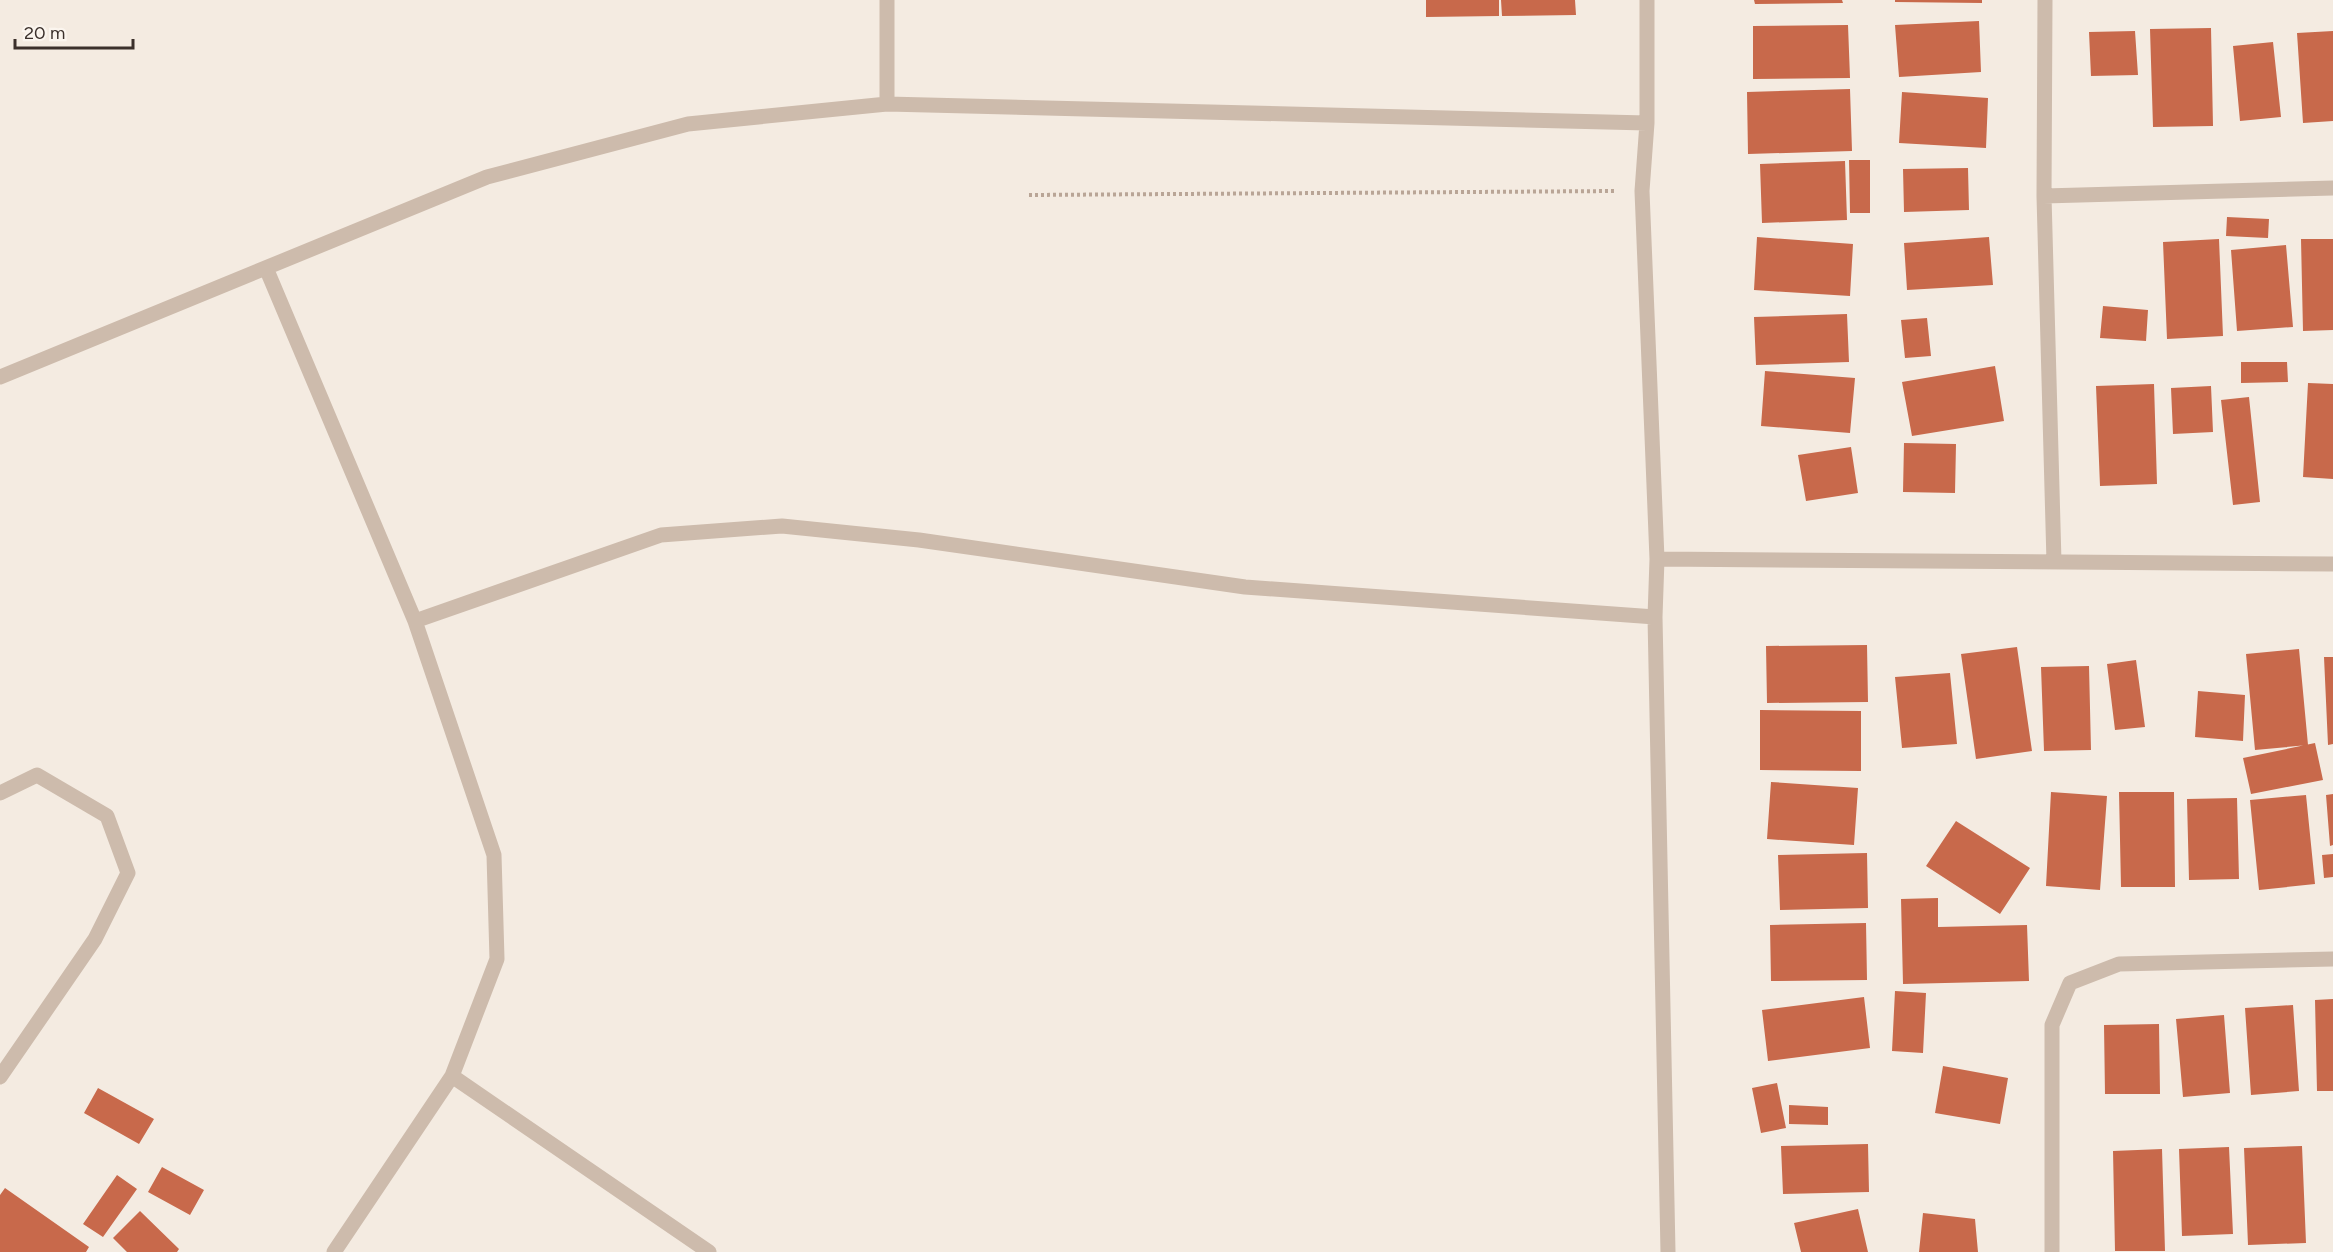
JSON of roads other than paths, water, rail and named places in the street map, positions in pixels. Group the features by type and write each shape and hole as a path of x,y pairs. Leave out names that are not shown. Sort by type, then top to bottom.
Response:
{"street":[{"path":"887,104 888,0"},
{"path":"1647,0 1647,123 1642,191 1657,559 1655,617 1668,1252"},
{"path":"2044,0 2044,196 2054,561"},
{"path":"0,377 487,177 688,124 887,104 1647,123"},
{"path":"2044,196 2333,188"},
{"path":"266,268 415,621 494,855 496,959 452,1076 333,1252"},
{"path":"415,621 661,535 782,526 920,540 1245,586 1655,617"},
{"path":"1657,559 2333,564"},
{"path":"0,793 37,775 107,816 128,873 95,939 1,1070"},
{"path":"2052,1252 2052,1025 2070,983 2119,964 2333,959"},
{"path":"452,1076 709,1252"}]}
